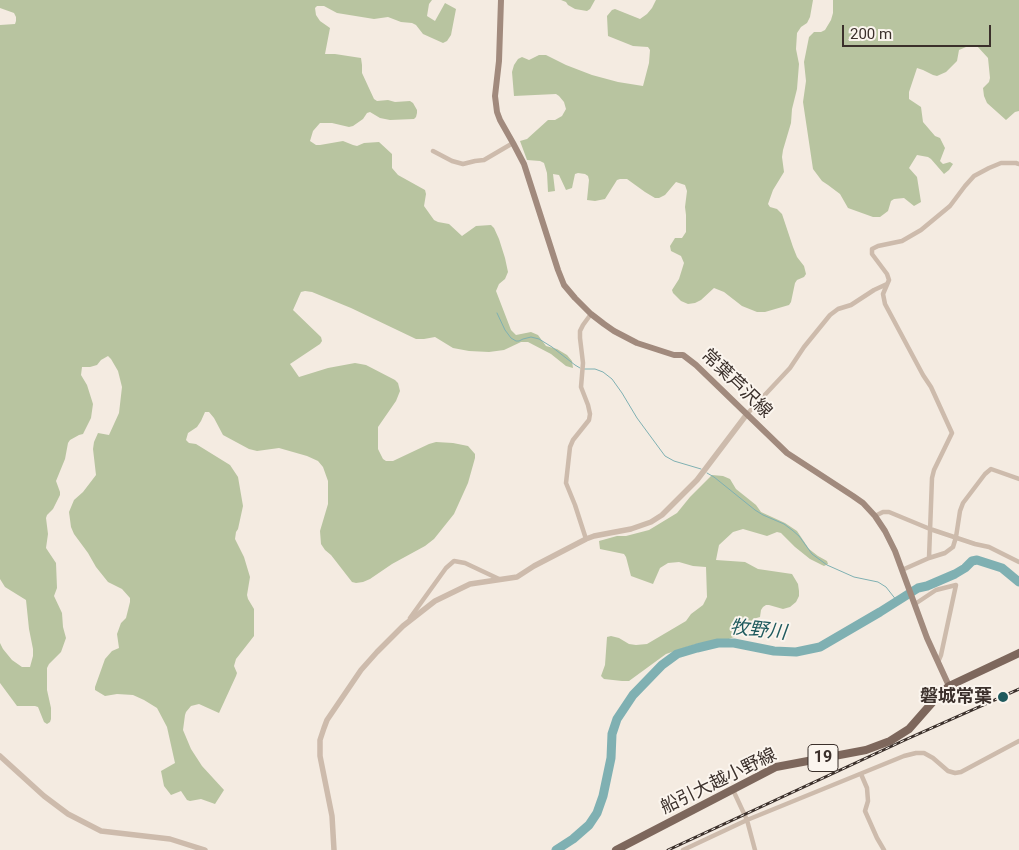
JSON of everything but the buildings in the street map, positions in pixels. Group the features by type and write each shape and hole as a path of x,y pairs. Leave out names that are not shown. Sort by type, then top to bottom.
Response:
{"main road":[{"name":"常葉芦沢線","path":"501,0 496,103 500,120 524,164 560,277 564,284 591,314 626,338 674,355 683,355 689,359 704,371 787,453 863,503 875,516 891,542 927,638 949,686"},
{"name":"船引大越小野線","path":"616,850 776,767 866,750 890,742 908,729 949,686 1019,653"}],"street":[{"path":"433,151 462,164 484,160 513,143"},
{"path":"929,558 932,478 952,433 931,387 885,304 883,294 889,280 887,274 872,254 872,249 902,241 920,230 950,206 974,176 1001,163 1019,164"},
{"path":"334,850 332,816 320,756 320,740 328,720 361,670 377,652 406,623 435,601 470,584 517,577 586,539 631,529 651,522 662,515 696,480 747,414 790,368 830,315 887,284"},
{"path":"586,539 566,483 572,440 589,420 590,414 581,387 583,363 580,331 591,314"},
{"path":"902,570 945,553 953,547 960,511 964,502 991,469 1019,479"},
{"path":"875,516 883,512 889,512 974,544 989,546 1019,562"},
{"path":"406,623 446,568 454,561 465,563 499,579"},
{"path":"915,604 936,590 956,585 938,662"},
{"path":"683,850 747,820 904,756 924,753 948,771 955,773 961,772 1019,741"},
{"path":"0,756 44,796 68,814 101,831 170,839 205,850"},
{"path":"861,774 868,788 868,801 865,811 884,850"},
{"path":"732,790 747,820 755,850"}],"green space":[{"path":"0,0 432,0 429,4 427,16 435,21 445,3 456,9 451,35 443,43 423,34 412,23 401,22 388,17 374,19 337,13 324,6 317,6 315,8 316,15 320,21 330,28 325,54 361,58 362,73 374,99 377,101 388,100 395,102 410,101 413,103 417,113 414,119 390,120 380,118 370,112 363,119 349,127 332,123 320,123 313,131 310,141 320,145 343,141 357,146 364,143 379,142 392,154 392,168 398,175 425,190 424,206 434,220 449,224 462,236 476,226 491,225 499,239 508,272 496,291 511,330 516,335 531,332 538,335 546,346 557,349 567,355 572,361 573,368 566,366 551,354 528,342 521,342 504,350 489,352 453,348 435,337 416,339 312,292 301,292 293,310 321,337 322,341 290,364 299,377 328,368 355,363 366,365 398,383 400,391 396,401 378,427 378,449 383,459 393,461 436,442 468,446 475,454 475,458 468,483 454,514 434,539 370,579 356,583 352,582 321,544 320,531 328,504 328,481 323,467 318,461 279,448 257,451 249,449 223,435 209,412 205,412 197,427 188,433 186,440 189,443 196,444 230,465 238,477 243,506 235,539 244,557 250,577 247,595 254,609 254,636 236,659 234,666 237,673 219,713 199,704 191,706 185,715 183,730 191,749 202,766 224,790 215,804 201,799 187,800 181,791 171,795 164,786 161,771 175,763 167,727 157,708 133,695 117,694 105,696 95,690 105,659 112,651 119,648 117,634 121,623 126,618 130,598 122,589 108,582 96,567 74,534 69,512 74,500 96,475 93,449 98,433 109,435 119,413 122,387 118,371 108,356 97,365 82,367 81,375 87,385 93,404 91,418 83,434 70,440 68,443 65,459 56,481 60,495 46,518 48,534 46,548 56,563 57,588 54,596 62,613 66,638 61,652 47,668 47,690 51,708 50,722 47,724 44,722 38,707 17,706 0,683 0,643 12,660 22,667 30,667 33,649 26,600 5,587 0,579 0,25 15,24 16,17 14,13 0,8"},
{"path":"561,0 595,0 587,11 575,9"},
{"path":"656,0 813,0 810,17 797,33 796,49 799,64 797,89 791,123 783,150 784,172 773,190 768,204 782,214 797,257 804,266 806,274 795,283 789,305 765,312 757,312 742,306 724,292 714,288 701,300 688,304 681,301 673,293 672,290 679,279 684,263 681,256 671,251 670,246 675,238 682,238 686,232 685,207 687,191 685,185 676,182 665,195 655,198 627,179 620,179 617,180 605,199 587,200 589,180 585,174 575,174 572,188 566,190 559,175 553,174 555,191 548,192 547,173 544,163 527,160 520,141 527,139 548,120 555,120 562,116 566,109 564,102 556,94 514,96 512,72 518,59 522,57 529,60 539,55 546,55 592,75 643,86 650,50 648,47 633,46 608,36 607,16 615,9 640,19 647,14"},
{"path":"833,0 1019,0 1019,111 1006,120 987,103 983,88 990,78 988,58 977,46 959,50 957,61 946,72 937,76 917,68 909,92 909,99 921,107 923,122 935,136 940,138 945,148 940,161 943,164 950,162 953,164 944,174 931,159 917,155 909,168 917,177 921,202 914,206 904,198 894,199 891,201 888,211 880,217 873,217 848,208 840,194 822,181 813,169 803,102 806,81 804,62 809,37 814,32 825,30 831,20"},
{"path":"712,475 730,479 736,489 756,505 761,512 797,531 809,549 827,561 828,564 824,566 810,559 781,533 777,532 767,536 743,529 733,532 719,545 716,560 745,562 758,569 792,574 798,584 799,591 796,602 790,607 783,609 766,605 761,610 760,617 753,619 746,629 734,637 721,642 699,643 666,654 629,681 604,679 601,676 605,665 607,637 619,638 629,644 647,644 686,621 691,614 703,605 707,597 706,567 679,562 668,563 660,568 653,584 631,576 624,554 600,549 599,541 649,530 677,513"}],"waterway":[{"path":"497,313 511,338 516,341 531,337 539,339 580,368"},
{"path":"584,369 595,369 612,379 637,418 665,456 674,461 701,469"},
{"path":"707,473 755,510 792,530 799,536 812,554 827,565 854,577 878,582 886,587 897,601"},
{"name":"牧野川","path":"556,850 589,825 597,813 603,796 611,758 612,734 617,719 633,695 662,665 677,654 718,643 734,643 774,651 796,652 820,647 918,588 955,574 972,561 977,560 1002,568 1019,582"}],"railway":[{"path":"668,850 1019,689"}],"place":[{"name":"磐城常葉","path":"1003,697"}]}
